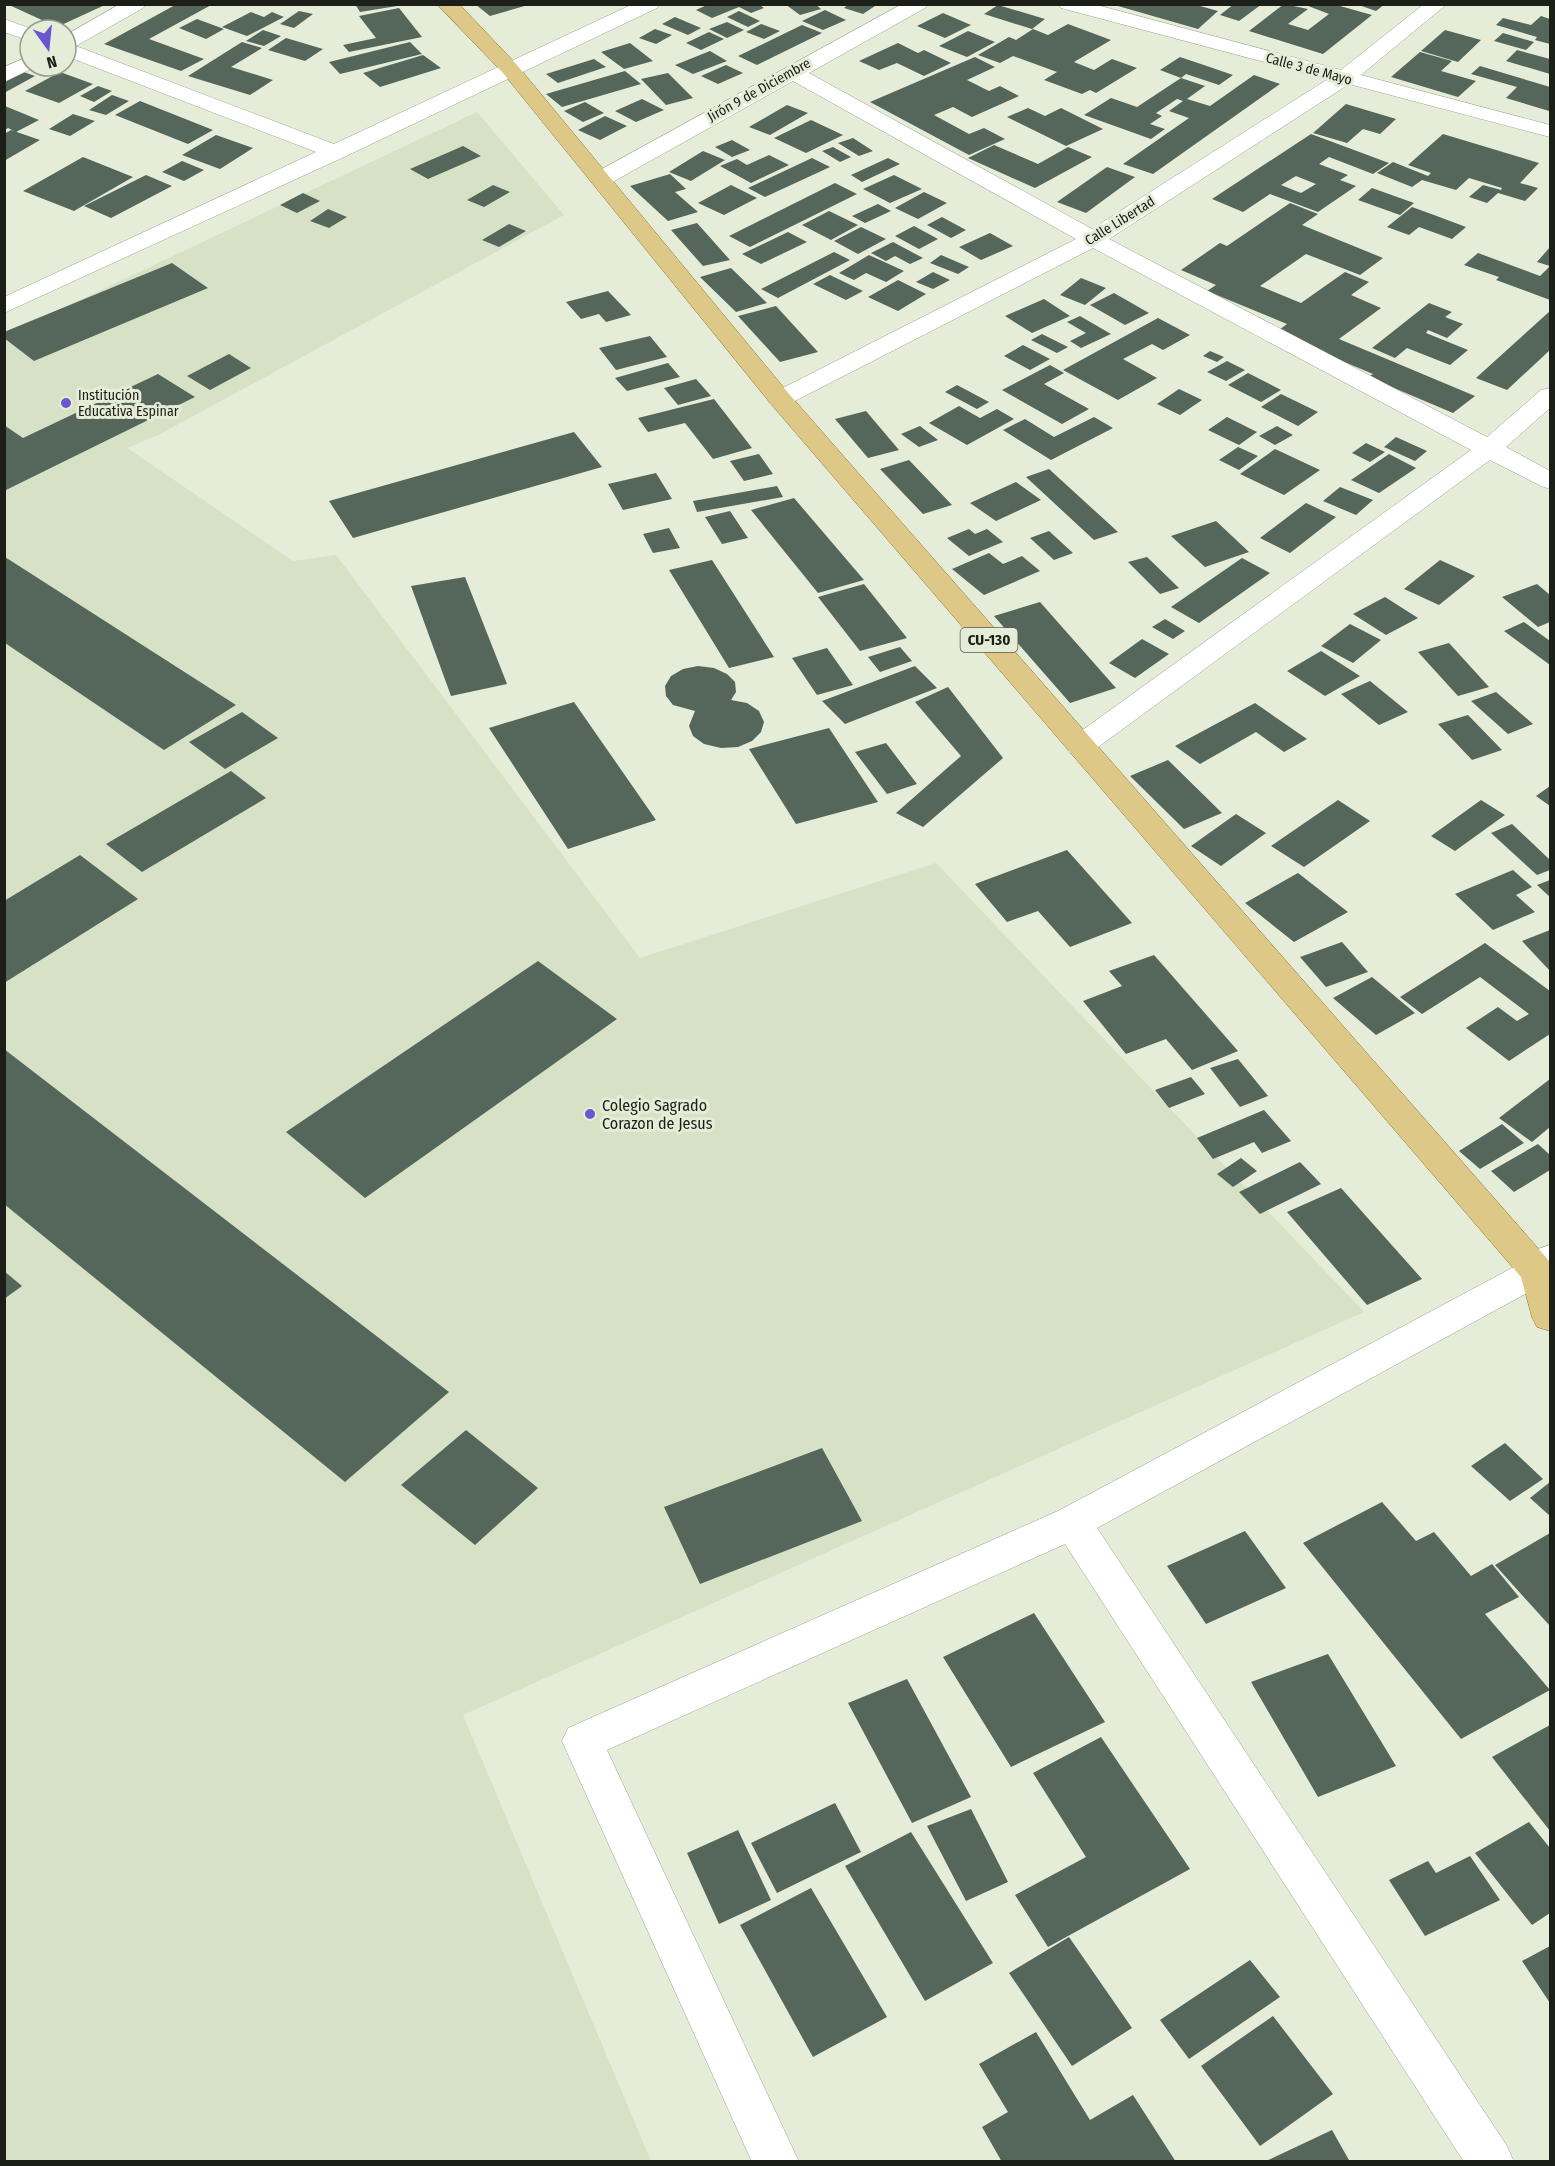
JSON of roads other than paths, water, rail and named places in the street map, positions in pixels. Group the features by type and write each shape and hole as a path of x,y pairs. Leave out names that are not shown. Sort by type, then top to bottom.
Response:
{"main road":[{"name":"CU-130","path":"447,4 510,69 780,399 1080,746 1546,1270 1551,1317"}],"street":[{"path":"78,36 136,4"},
{"path":"4,306 650,4"},
{"name":"Jirón 9 de Diciembre","path":"601,179 918,4"},
{"name":"Calle 3 de Mayo","path":"1068,4 1551,131"},
{"name":"Calle Libertad","path":"780,399 1093,239 1344,78 1437,4"},
{"path":"78,54 336,152"},
{"path":"4,76 18,68"},
{"path":"792,72 1093,239 1551,482"},
{"path":"1080,746 1490,448 1551,394"},
{"path":"776,2162 582,1741 1072,1523 1546,1270"},
{"path":"1072,1523 1491,2162"}],"place":[{"name":"Institución Educativa Espinar","path":"66,403"},
{"name":"Colegio Sagrado Corazon de Jesus","path":"590,1114"}]}
